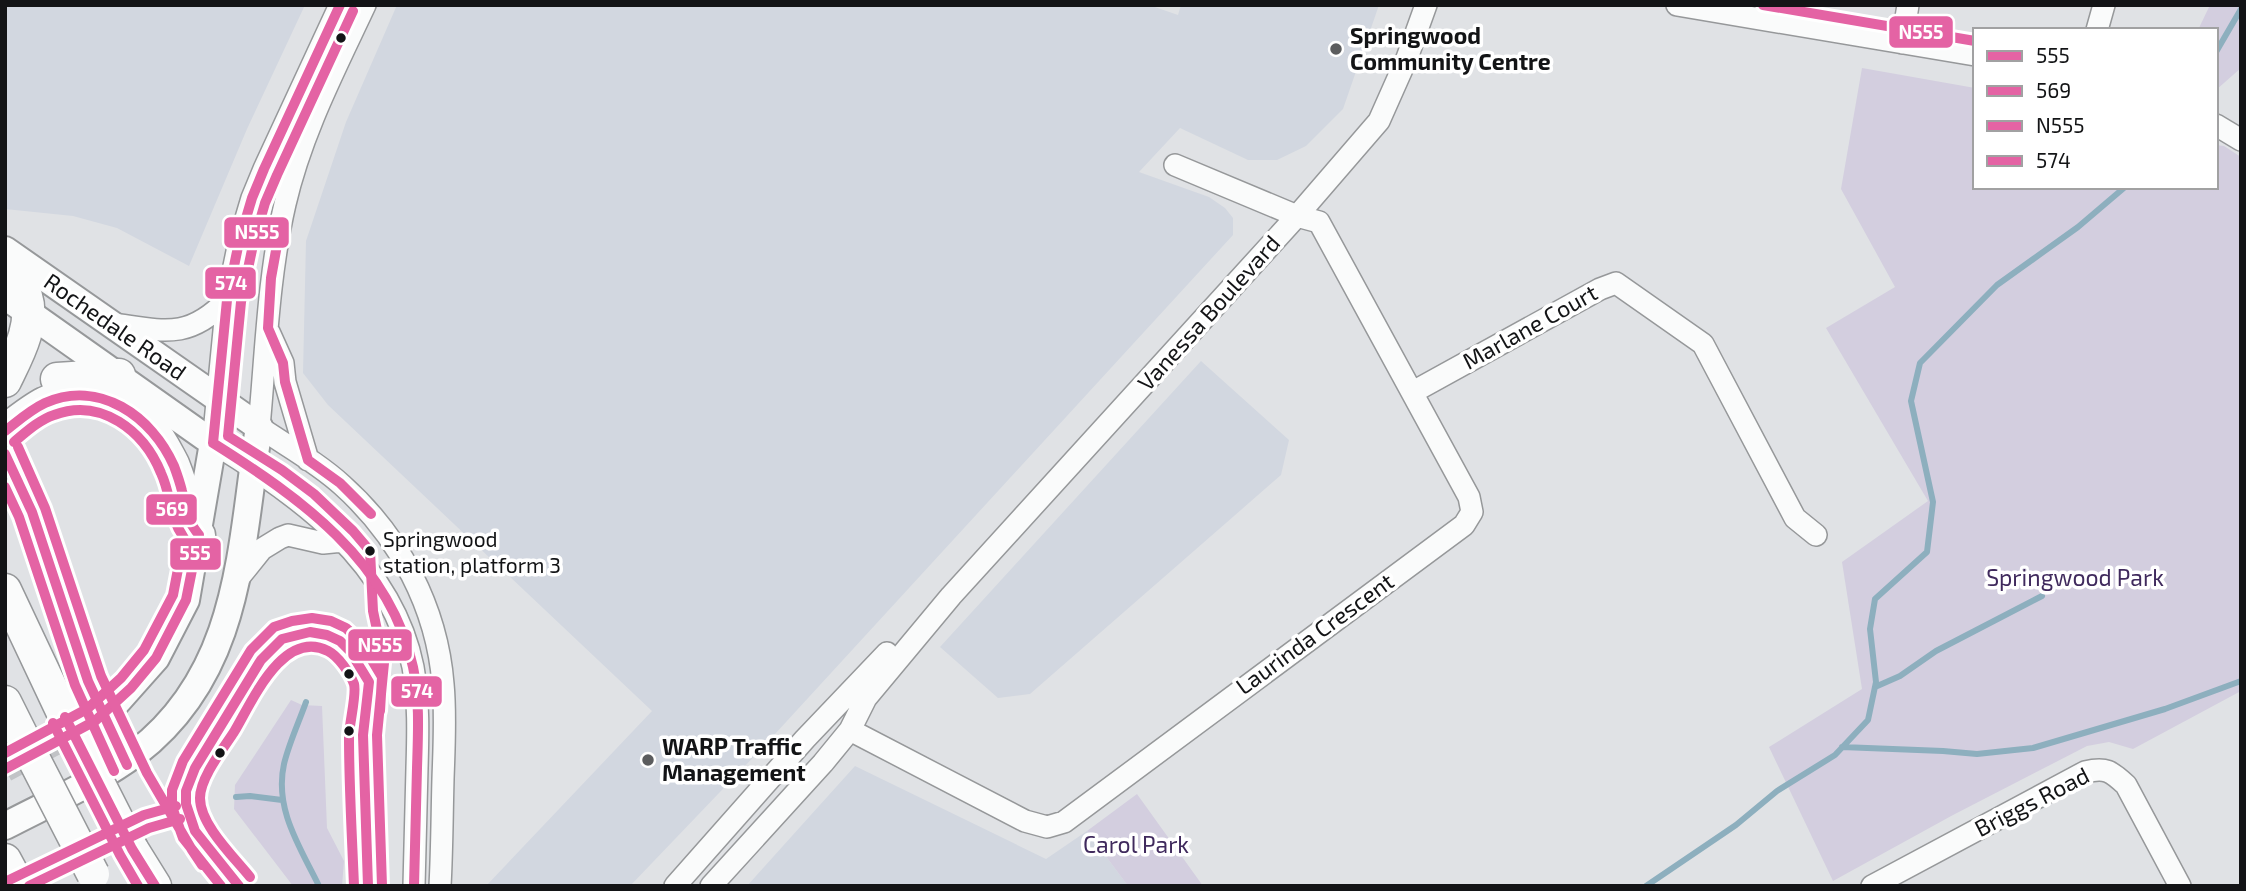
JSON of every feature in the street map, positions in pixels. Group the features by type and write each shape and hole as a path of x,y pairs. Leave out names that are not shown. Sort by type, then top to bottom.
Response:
{"highway":[{"path":"5,270 27,297 16,303 26,335 5,381"},
{"path":"5,400 51,381 69,377 119,375"},
{"path":"5,431 48,402 70,397 93,397 133,411 150,427 163,446 178,480 185,512 198,535"},
{"path":"5,590 63,713 132,849 155,886"},
{"path":"5,702 96,880"},
{"path":"5,860 19,886"}],"main road":[{"name":"Rochedale Road","path":"5,250 259,427"},
{"name":"Rochedale Road","path":"16,303 213,443"},
{"path":"5,826 135,753 164,726 205,672 226,623 237,580 259,427"},
{"path":"116,703 156,658 187,600 213,443"}],"street":[{"path":"340,5 252,198 239,242 227,300 213,443 253,467 305,505 343,541 373,577 395,615 412,666 418,727 414,886"},
{"path":"365,5 327,86 289,190 271,278 259,427 340,483 380,524 401,555 430,618 443,683 440,886"},
{"name":"Vanessa Boulevard","path":"711,886 823,763 850,730 866,698 951,596 1380,121 1426,5"},
{"path":"1677,5 1973,55"},
{"path":"1902,43 1909,5"},
{"path":"2098,28 2104,5"},
{"path":"2218,126 2241,140"},
{"name":"Laurinda Crescent","path":"850,730 1025,821 1046,827 1064,822 1464,524 1472,512 1469,497 1320,222 1297,216 1175,165"},
{"name":"Marlane Court","path":"1413,391 1600,289 1616,283 1703,344 1795,518 1816,535"},
{"path":"110,323 151,330 179,331 206,319 227,300"},
{"path":"268,328 283,363 285,382 308,460"},
{"path":"237,580 262,549 279,538 288,535 323,543 343,541"},
{"name":"Vanessa Boulevard","path":"674,886 890,650 951,596"},
{"name":"Briggs Road","path":"1872,886 2085,772 2098,769 2112,772 2126,785 2180,886"}],"shaded area":[{"path":"5,5 305,5 247,129 189,266 117,228 73,216 5,209"},
{"path":"397,5 1149,5 1178,15 1181,5 1379,5 1343,109 1306,146 1277,160 1248,160 1180,128 1139,172 1209,197 1225,208 1233,218 1233,235 764,746 630,886 486,886 652,711 328,405 303,373 306,241 346,122"},
{"path":"1201,361 1289,440 1281,475 1030,694 998,698 940,647"},
{"path":"855,766 1046,859 1087,831 1128,886 747,886"}],"green space":[{"path":"2210,5 2241,5 2241,68 2218,88 2218,28 2199,28"},
{"name":"Springwood Park","path":"1862,68 1973,88 1973,189 2218,189 2218,145 2241,157 2241,691 2133,749 2109,742 2087,746 1833,881 1769,747 1862,689 1842,562 1928,501 1826,328 1895,287 1841,189"},
{"path":"291,700 302,705 322,706 327,828 344,861 342,886 293,886 234,809 235,785"},
{"name":"Carol Park","path":"1137,794 1203,886 1128,886 1087,831"}],"waterway":[{"path":"2218,49 2241,9"},
{"path":"1646,886 1736,825 1777,791 1835,755 1868,720 1876,682 1870,629 1875,599 1927,552 1933,502 1911,401 1920,363 1997,285 2078,227 2123,189"},
{"path":"1875,687 1900,676 1936,651 2042,596"},
{"path":"1842,747 1977,754 2033,748 2165,709 2241,681"},
{"path":"306,702 284,764 283,797 297,842 319,886"},
{"path":"236,797 282,800"}],"tunnel":[{"path":"5,769 95,721 116,703"}],"transit line":[{"name":"574","path":"340,5 264,169 239,242 227,300 213,443 277,486 337,536 362,564 384,595 401,629 413,667 418,705 414,886"},
{"name":"N555","path":"1763,5 1973,41"},
{"name":"N555","path":"353,11 265,203 241,302 228,436 314,494 370,551 373,611 384,663 377,735 382,886"},
{"name":"574","path":"277,245 271,278 268,328 283,363 285,382 308,460 340,483 371,514"},
{"name":"555","path":"5,431 45,403 65,397 104,399 122,407 138,418 164,448 178,478 186,515 199,535 186,600 156,658 131,688 95,721 5,769"},
{"name":"569","path":"5,753 87,709 121,678 144,650 173,595 184,538 175,522 164,482 153,458 132,431 119,422 104,414 71,411 43,420 14,442"},
{"name":"N555","path":"18,447 45,508 101,676 147,773 202,865"},
{"name":"555","path":"5,454 32,512 88,681 127,765"},
{"name":"569","path":"5,487 19,517 75,685 114,771"},
{"name":"N555","path":"221,886 183,838 172,807 172,790 183,761 251,650 274,627 292,621 312,618 331,621 346,628 361,642 382,677 380,711"},
{"name":"555","path":"239,886 195,831 186,804 186,791 195,768 261,660 282,639 310,632 340,641 350,651 369,682 363,735 368,886"},
{"name":"569","path":"250,877 212,830 201,808 201,790 213,764 271,672 283,659 297,650 312,647 328,651 336,657 354,684 349,737 354,886"},
{"name":"555","path":"65,717 132,849 155,886"},
{"name":"569","path":"53,723 138,886"},
{"name":"555","path":"5,882 144,815 176,806"},
{"name":"569","path":"29,886 149,828 180,819"}],"place":[{"name":"Springwood Community Centre","path":"1336,49"},
{"name":"Springwood station, platform 3","path":"370,551"},
{"name":"WARP Traffic Management","path":"648,760"}]}
